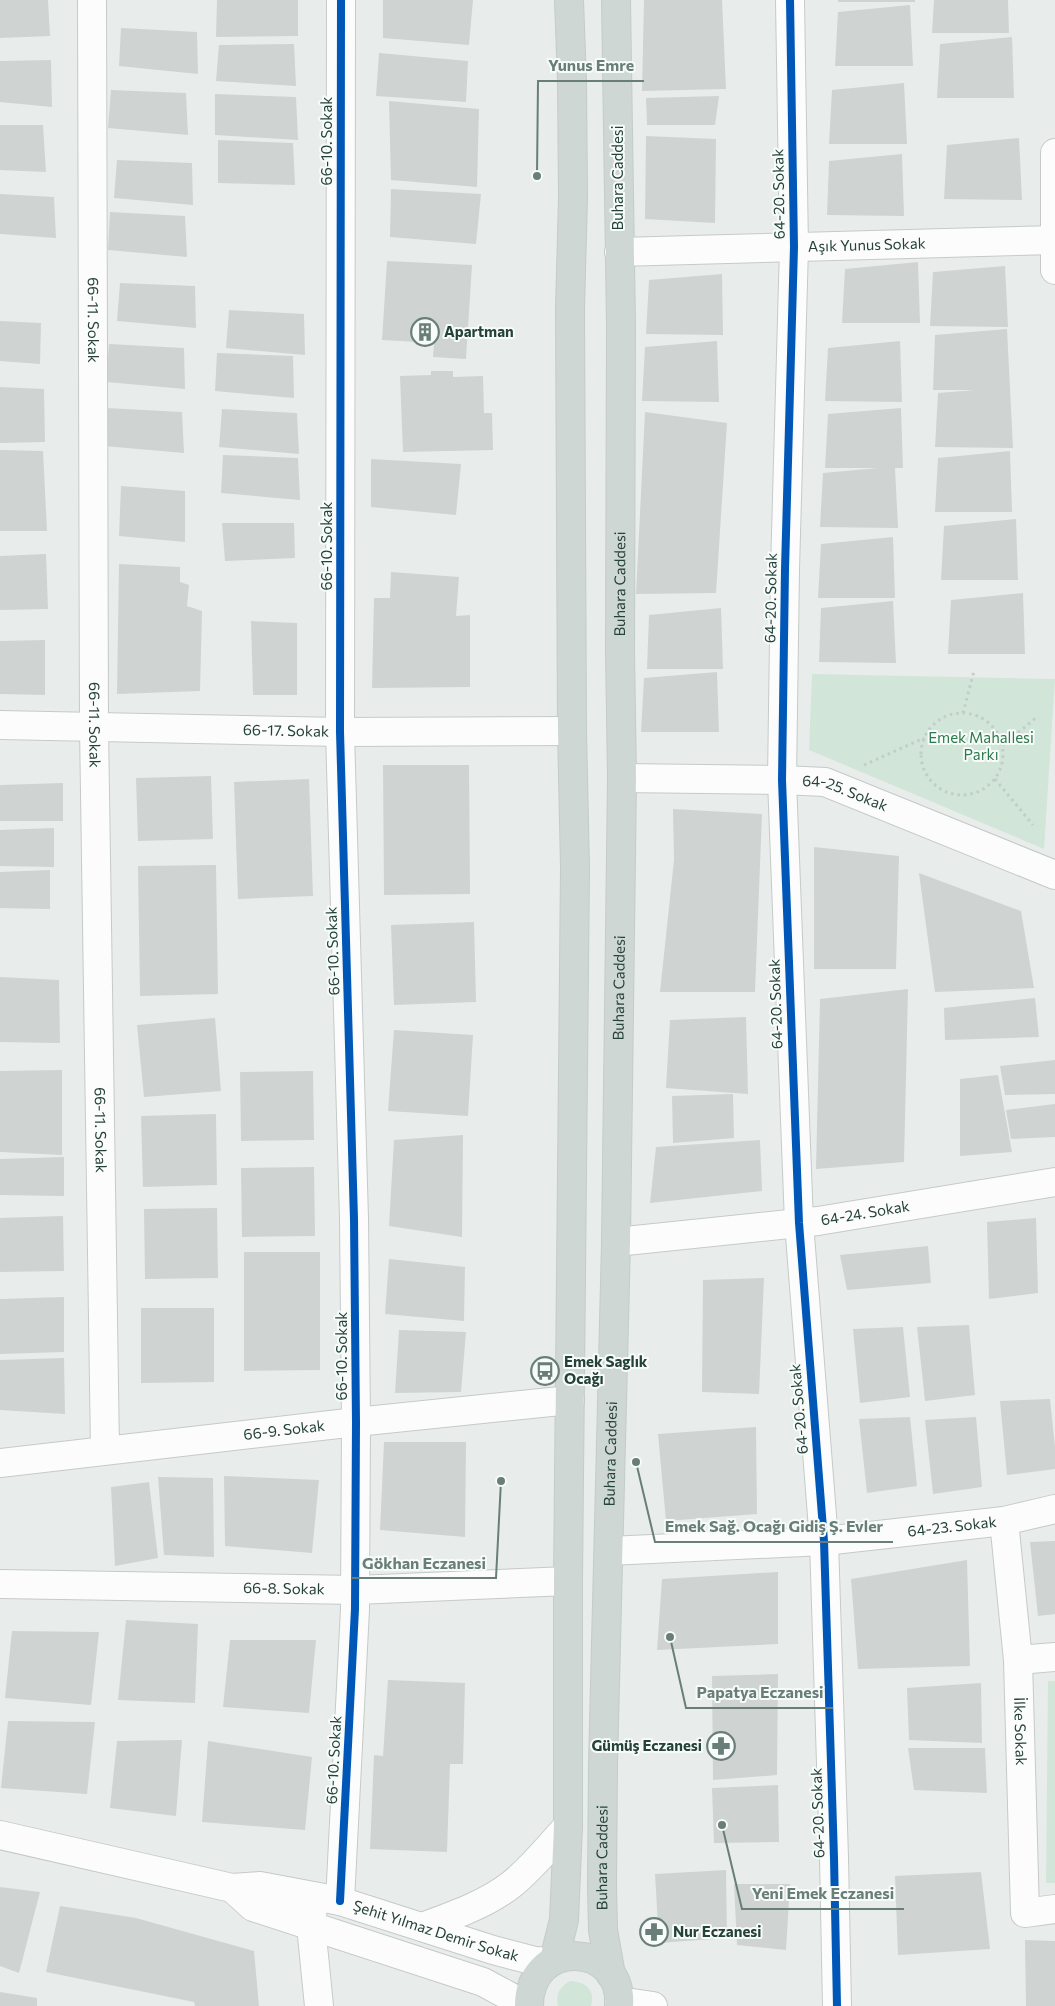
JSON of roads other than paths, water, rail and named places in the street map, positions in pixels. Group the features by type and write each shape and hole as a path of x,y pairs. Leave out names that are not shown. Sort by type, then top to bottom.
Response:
{"main road":[{"path":"552,1961 564,1920 568,1826 568,1581 575,867 572,731 570,309 573,197 569,0"},
{"name":"Buhara Caddesi","path":"616,0 621,325 620,651 622,778 616,1242 603,1764 602,1914 605,1952 611,1975 617,1988 619,2003"},
{"path":"529,2006 533,1981 537,1974 552,1961 566,1956 583,1956 599,1963 611,1975"}],"street":[{"name":"66-11. Sokak","path":"92,0 94,727 105,1450"},
{"name":"66-10. Sokak","path":"319,2006 311,1926 327,1899 356,1590 354,1219 340,732 341,0"},
{"name":"64-20. Sokak","path":"790,0 794,247 785,569 782,780 798,1224 824,1542 837,2006"},
{"path":"1055,152 1055,270"},
{"name":"Aşık Yunus Sokak","path":"619,252 1055,240"},
{"name":"66-17. Sokak","path":"0,725 340,732 572,731"},
{"name":"64-25. Sokak","path":"622,778 825,782 1055,875"},
{"name":"64-24. Sokak","path":"616,1242 798,1224 1055,1182"},
{"name":"66-9. Sokak","path":"0,1463 356,1422 570,1400"},
{"name":"64-23. Sokak","path":"609,1551 824,1542 1004,1521 1055,1509"},
{"name":"İlke Sokak","path":"1004,1521 1018,1660 1025,1913 1055,1910"},
{"name":"66-8. Sokak","path":"0,1584 356,1590 568,1581"},
{"path":"1018,1660 1055,1657"},
{"path":"422,1927 476,1905 511,1884 568,1826"},
{"name":"Şehit Yılmaz Demir Sokak","path":"0,1836 232,1888 260,1886 327,1899 520,1958 552,1961"},
{"name":"Şehit Yılmaz Demir Sokak","path":"232,1888 253,1907 483,1982 509,1996 522,2006"},
{"path":"619,2003 653,2006"}],"place":[{"name":"Yunus Emre","path":"537,176"},
{"name":"Apartman","path":"425,332"},
{"name":"Emek Saglık Ocağı","path":"545,1371"},
{"name":"Emek Sağ. Ocağı Gidiş Ş. Evler","path":"636,1462"},
{"name":"Gökhan Eczanesi","path":"501,1481"},
{"name":"Papatya Eczanesi","path":"670,1637"},
{"name":"Gümüş Eczanesi","path":"721,1746"},
{"name":"Yeni Emek Eczanesi","path":"722,1825"},
{"name":"Nur Eczanesi","path":"654,1932"}],"park label":[{"name":"Emek Mahallesi Parkı","path":"981,746"}]}
